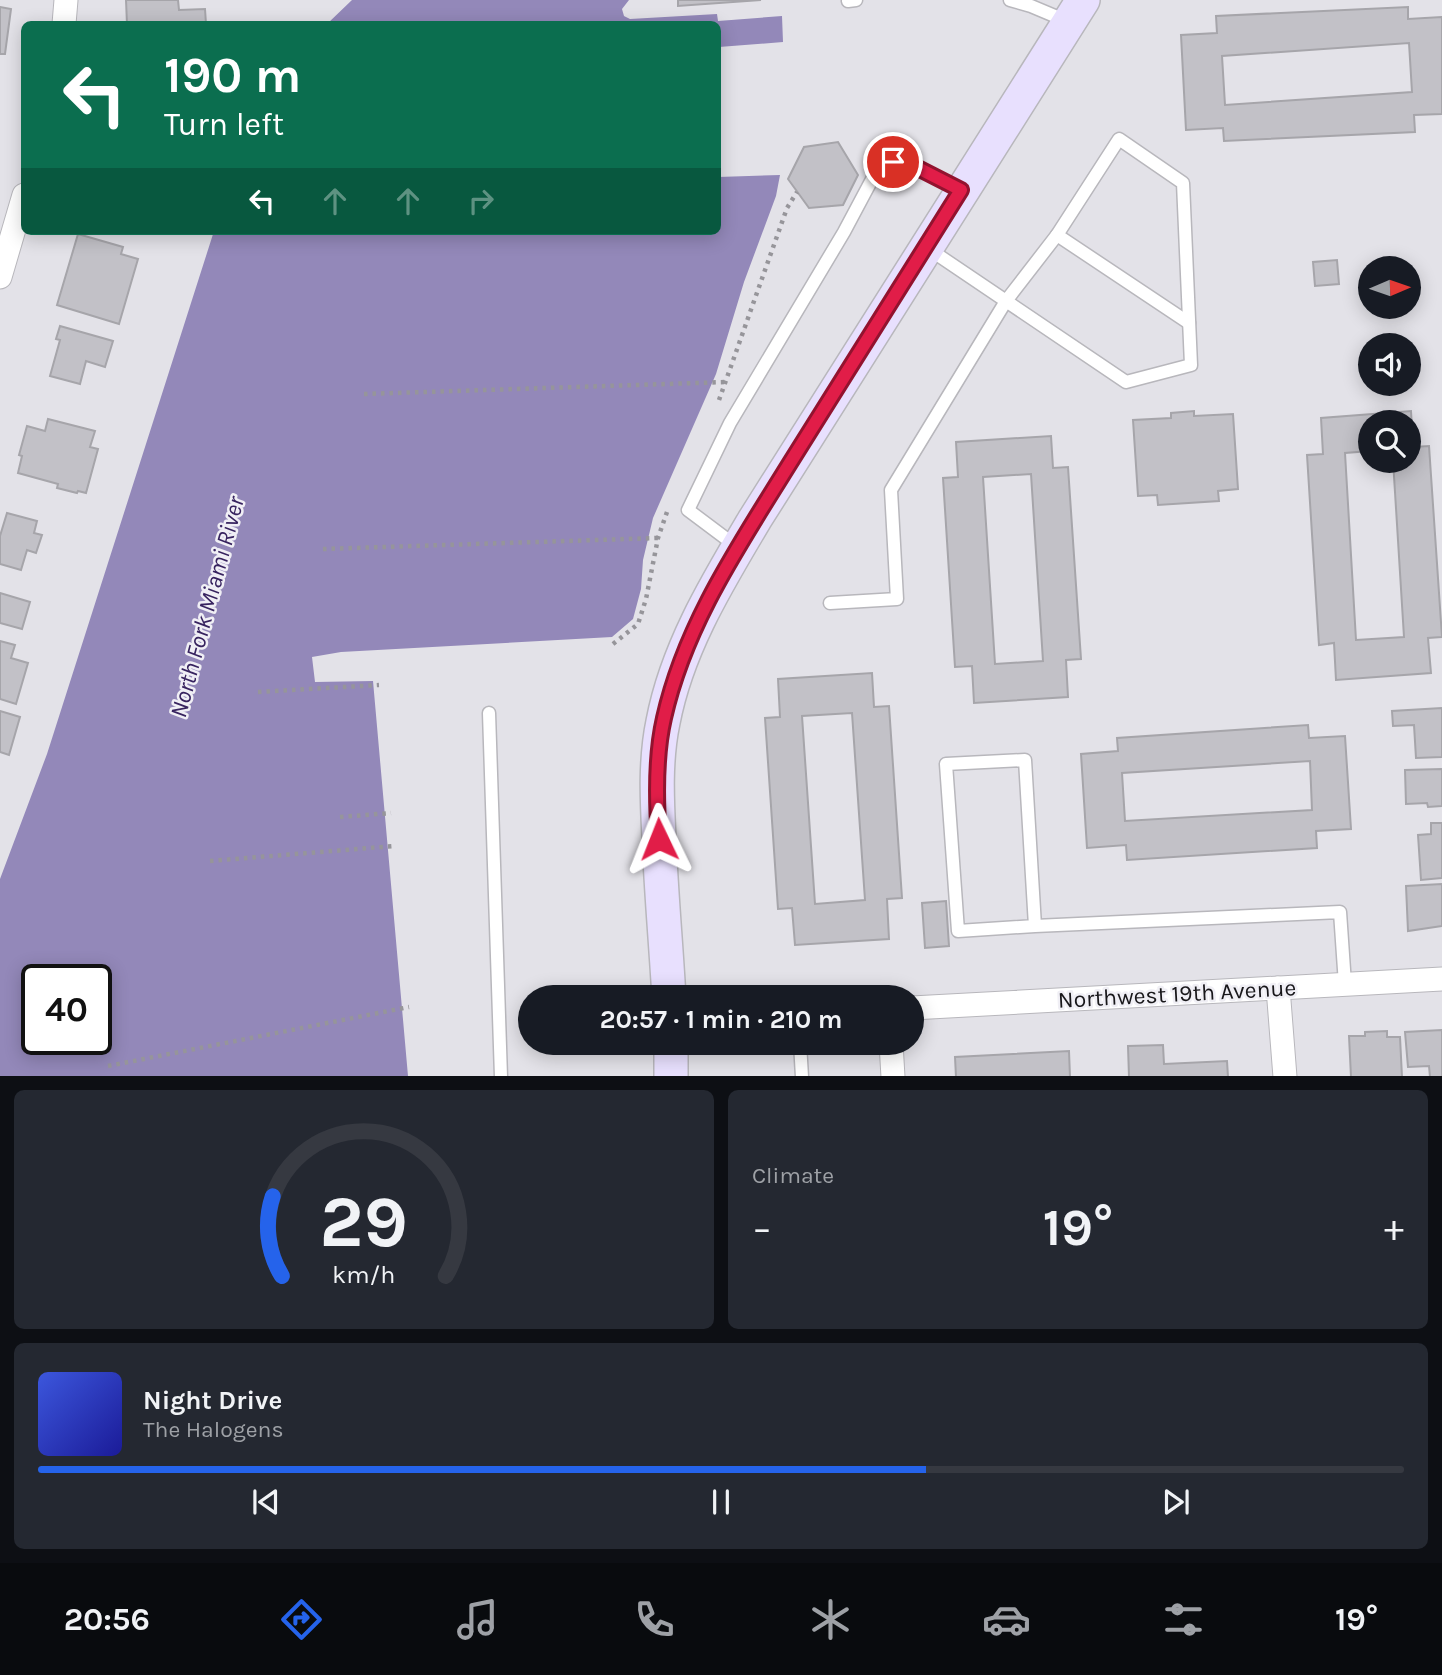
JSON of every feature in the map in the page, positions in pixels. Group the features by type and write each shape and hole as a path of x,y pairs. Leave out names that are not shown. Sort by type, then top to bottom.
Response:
{"street":[{"path":"64,21 66,0"},
{"path":"668,985 657,812 661,731 669,695 684,653 706,604 738,548 1076,11"},
{"path":"0,277 21,205"},
{"name":"Northwest 19th Avenue","path":"924,1007 1442,979"},
{"path":"1278,988 1285,1076"},
{"path":"671,1055 671,1076"},
{"path":"892,1055 893,1076"}],"lane":[{"path":"1010,0 1031,6 1076,11"},
{"path":"831,603 897,599 891,490 1006,301 1057,235 1119,139 1183,183 1191,365 1126,383 1006,301 926,247"},
{"path":"738,548 688,510 730,423 844,232 877,170 893,162 902,162 961,190"},
{"path":"1057,235 1189,323"},
{"path":"489,713 501,1076"},
{"path":"1035,926 1026,760 946,764 958,930 1340,912 1345,984"},
{"path":"801,1055 802,1076"}],"path":[{"path":"364,394 733,383"},
{"path":"323,549 658,538"},
{"path":"258,692 379,685"},
{"path":"340,817 391,813"},
{"path":"210,861 394,846"},
{"path":"108,1066 409,1007"}],"water":[{"path":"352,0 629,0 622,9 624,16 630,19 717,14 718,21 330,21"},
{"path":"782,16 783,42 721,47 721,21 718,21"},
{"name":"North Fork Miami River","path":"780,175 776,196 744,282 716,374 653,518 633,619 612,637 341,652 312,657 315,682 373,681 408,1076 0,1076 0,879 47,754 213,235 721,235 721,177"}],"building":[{"path":"126,0 178,0 179,10 205,9 206,21 127,21"},
{"path":"678,0 761,0 678,6"},
{"path":"0,7 11,9 5,54 0,54"},
{"path":"1408,7 1408,19 1442,17 1442,114 1414,115 1415,132 1224,141 1223,128 1186,130 1181,35 1217,33 1216,16","holes":["1409,43 1412,92 1225,105 1222,56"]},
{"path":"838,142 858,175 843,205 809,208 788,179 804,147"},
{"path":"78,235 123,247 121,254 138,259 119,324 57,305"},
{"path":"1337,260 1339,284 1315,286 1313,262"},
{"path":"60,326 113,341 105,367 86,361 80,384 50,376 60,340 56,339"},
{"path":"1194,411 1194,416 1233,414 1238,489 1218,491 1219,501 1158,505 1157,495 1138,496 1133,420 1171,418 1171,413"},
{"path":"1358,415 1358,452 1345,453 1356,640 1404,637 1394,473 1421,473 1421,446 1429,446 1442,637 1428,638 1431,673 1336,680 1334,643 1319,645 1307,455 1323,454 1321,418"},
{"path":"48,419 95,431 90,447 98,449 86,493 57,488 58,484 18,473 22,456 19,455 27,426 45,431"},
{"path":"1051,436 1053,468 1068,467 1081,659 1066,660 1068,697 974,703 972,666 955,667 943,478 958,477 956,442","holes":["1031,474 1043,661 995,664 983,477"]},
{"path":"7,513 37,521 34,533 42,535 36,553 27,550 21,570 0,564 0,536"},
{"path":"0,593 30,602 22,629 0,623"},
{"path":"0,641 15,645 11,658 28,663 16,704 0,699"},
{"path":"872,673 874,707 889,706 902,898 887,899 889,939 795,945 792,908 778,909 765,718 780,717 778,679","holes":["852,713 865,900 815,904 802,716"]},
{"path":"1442,708 1442,757 1416,758 1414,725 1393,726 1392,711"},
{"path":"0,711 20,717 9,755 0,752"},
{"path":"1308,725 1309,738 1345,736 1351,829 1316,831 1317,848 1127,860 1126,845 1087,848 1081,754 1118,751 1117,738","holes":["1310,761 1312,810 1125,821 1122,773"]},
{"path":"1442,769 1442,806 1428,807 1427,803 1406,804 1405,770"},
{"path":"1431,823 1442,823 1442,878 1421,880 1418,835 1431,834"},
{"path":"1442,884 1442,926 1408,931 1406,886"},
{"path":"946,901 949,946 925,948 922,903"},
{"path":"1442,1030 1442,1076 1430,1076 1429,1066 1408,1067 1405,1032"},
{"path":"1387,1031 1387,1037 1400,1037 1402,1076 1351,1076 1349,1036 1365,1036 1365,1032"},
{"path":"1163,1045 1164,1064 1227,1061 1228,1076 1129,1076 1128,1046"},
{"path":"1069,1051 1070,1076 956,1076 955,1057"}],"route":[{"path":"659,839 657,786 663,720 681,660 706,604 755,519 961,190 912,165 893,162"}]}
